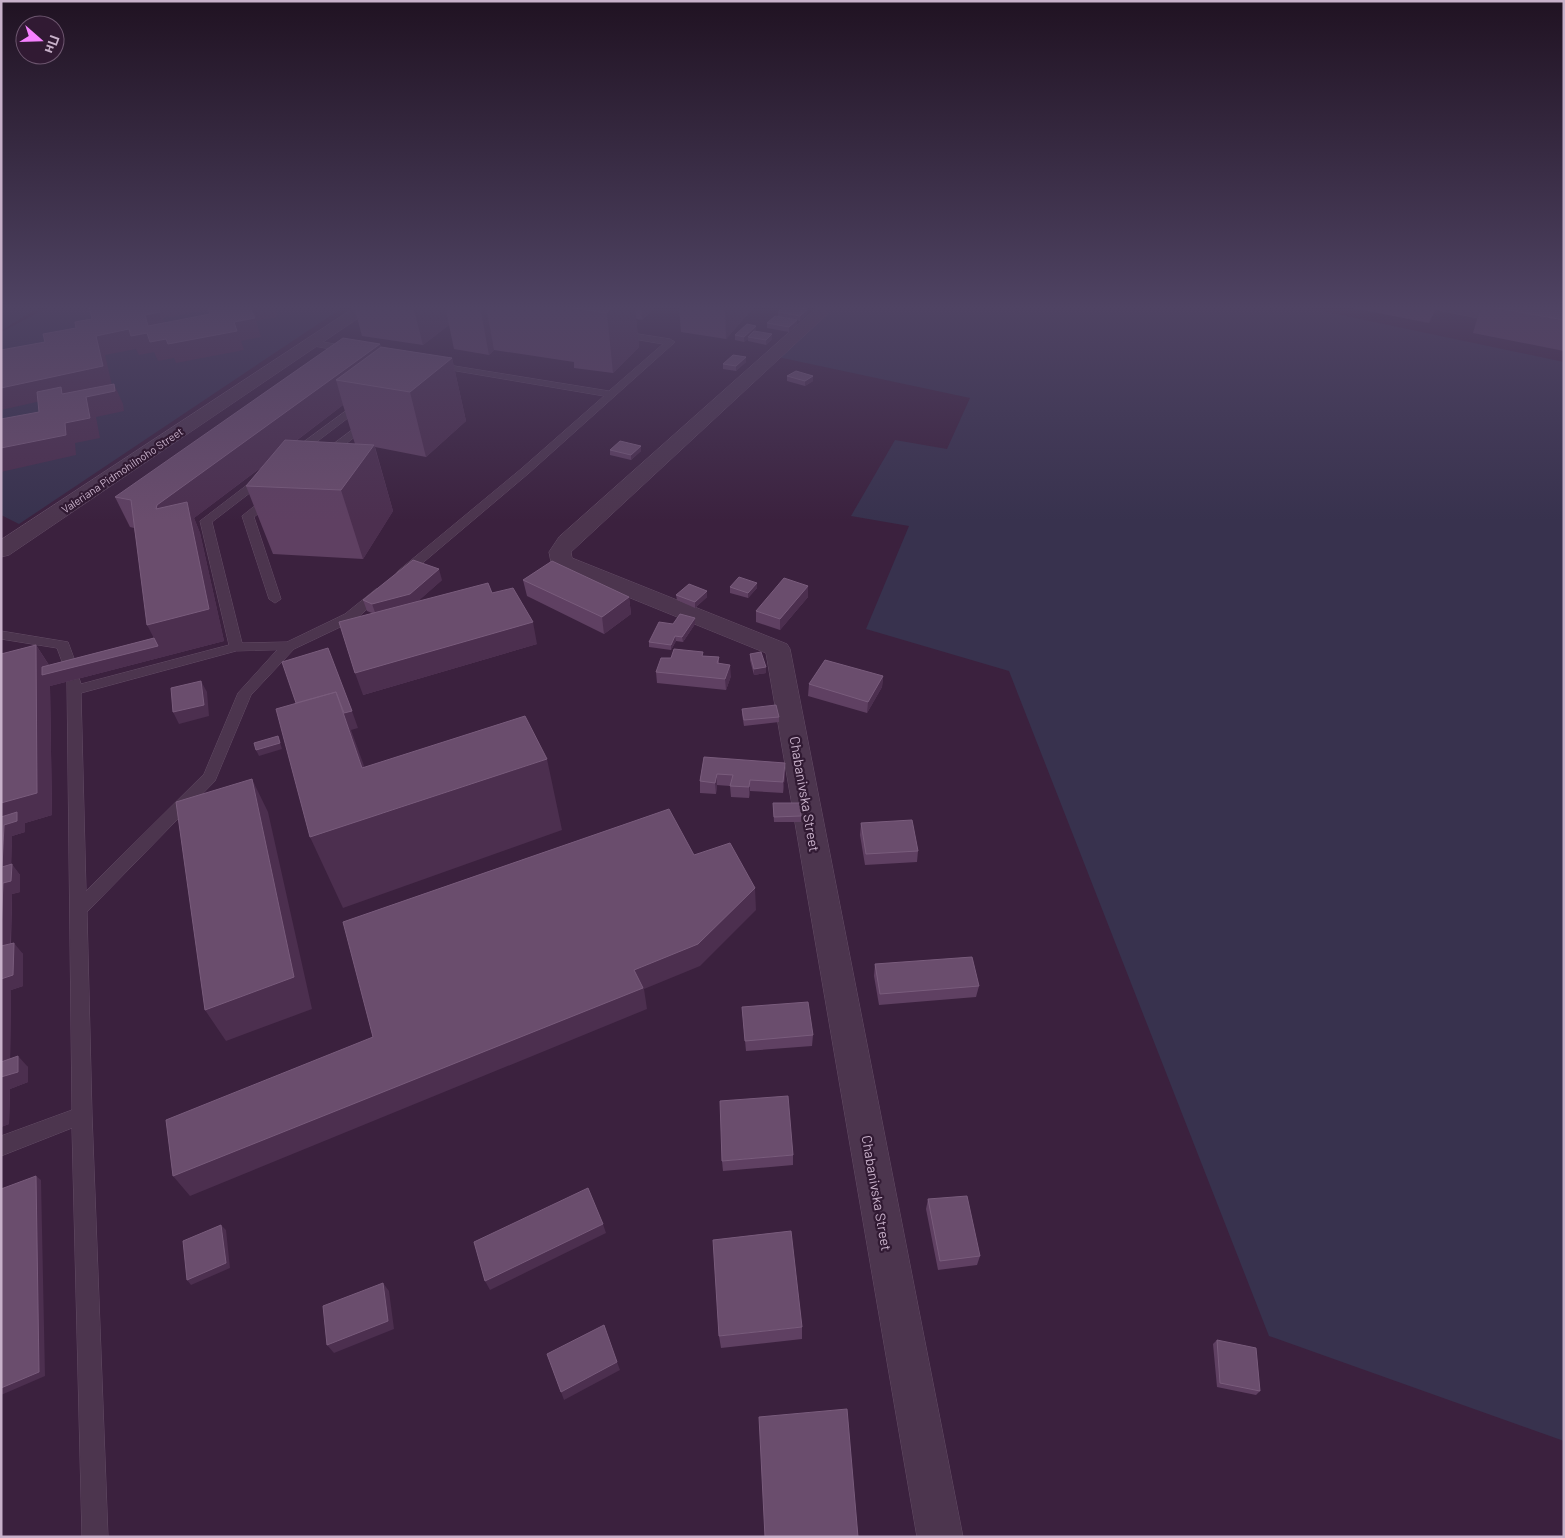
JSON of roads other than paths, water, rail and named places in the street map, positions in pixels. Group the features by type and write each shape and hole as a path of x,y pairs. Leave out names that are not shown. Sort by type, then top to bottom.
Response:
{"street":[{"name":"Valeriana Pidmohilnoho Street","path":"1,550 260,378"},
{"name":"Chabanivska Street","path":"749,378 567,542 560,552 562,562 778,649 940,1537"}],"lane":[{"path":"504,378 611,394"},
{"path":"78,910 210,778 244,693 289,646 350,617 525,470 629,378"},
{"path":"236,647 206,521 369,397"},
{"path":"317,462 378,414"},
{"path":"275,599 248,516 278,492"},
{"path":"1,635 63,645 73,681 82,1114 95,1537"},
{"path":"73,681 236,647 289,646"},
{"path":"1,1146 82,1114"}]}
